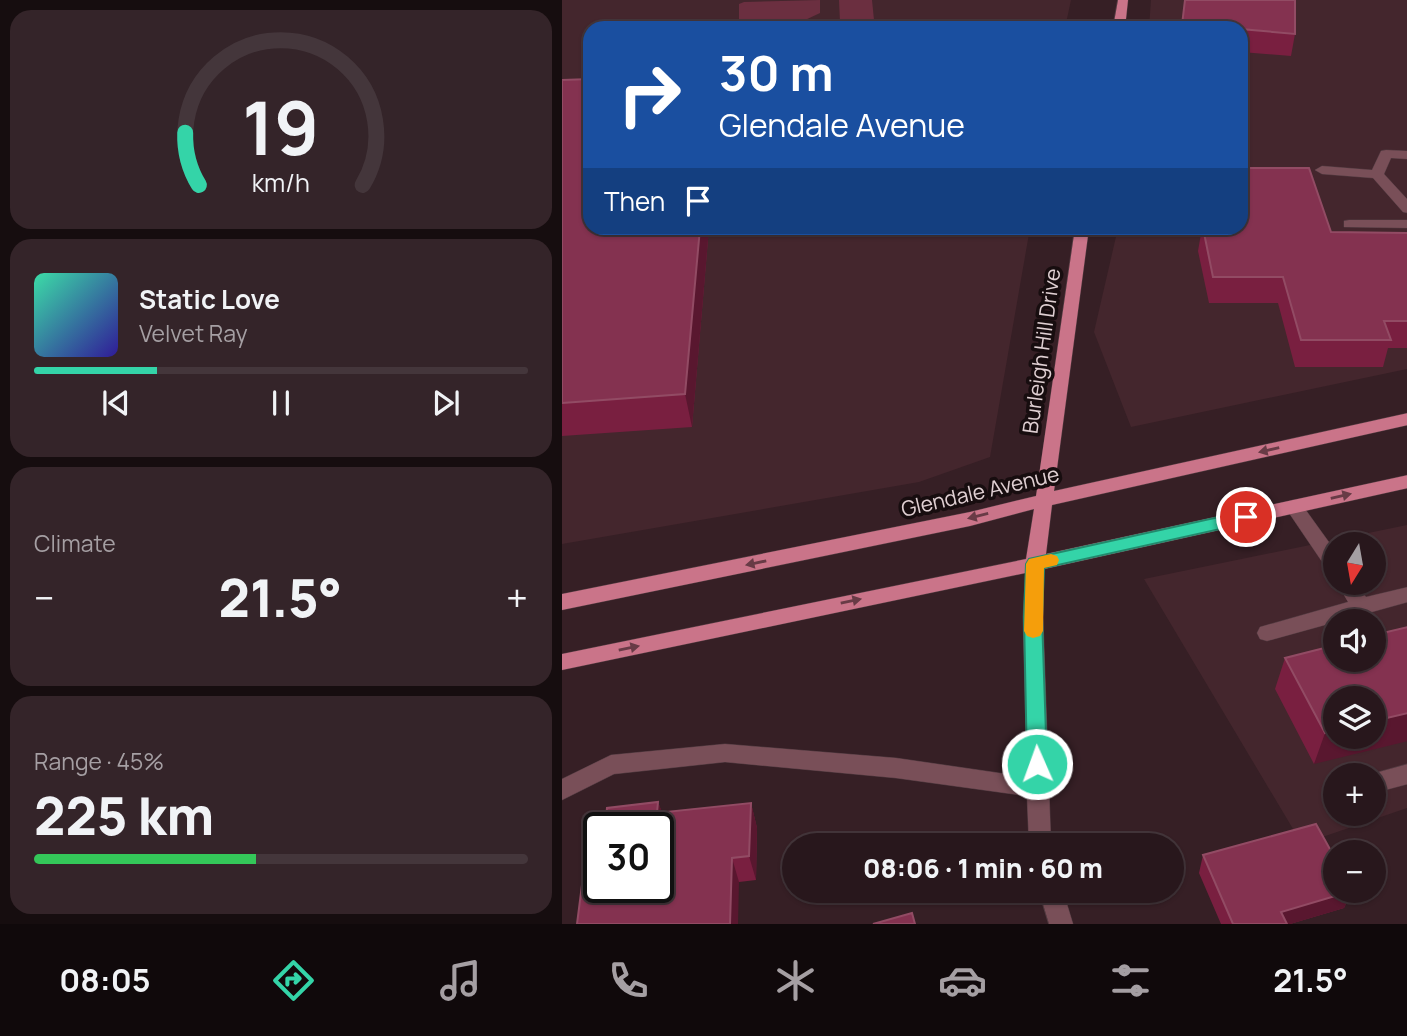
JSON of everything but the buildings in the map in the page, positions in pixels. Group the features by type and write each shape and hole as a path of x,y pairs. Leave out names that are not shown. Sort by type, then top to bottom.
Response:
{"main road":[{"path":"1120,21 1123,0"},
{"name":"Burleigh Hill Drive","path":"1035,564 1081,235"},
{"name":"Glendale Avenue","path":"562,602 970,519 1044,499 1407,419"},
{"path":"562,662 1035,564 1407,481"}],"street":[{"path":"1377,174 1386,154 1407,155"},
{"path":"1322,170 1377,174 1407,209"},
{"path":"1349,224 1407,223"},
{"path":"1294,507 1323,548"},
{"path":"1035,564 1033,608 1040,833"},
{"path":"1267,633 1407,594"},
{"path":"1354,595 1361,606"},
{"path":"562,790 611,765 725,753 896,768 1038,788"},
{"path":"1386,780 1407,774"},
{"path":"1055,903 1061,924"}],"shaded area":[{"path":"562,0 1071,0 1066,21 583,21 583,235 1029,235 990,457 919,482 562,544"},
{"path":"820,0 820,13 803,21 739,21 739,4"},
{"path":"839,0 872,0 874,20 840,21"},
{"path":"1151,0 1407,0 1407,369 1131,427 1094,332 1116,235 1248,235 1248,21 1150,21"},
{"path":"1407,525 1407,808 1386,815 1386,763 1323,763 1323,826 1354,826 1302,844 1144,579 1323,542 1323,595 1386,595 1386,532 1373,532"}],"slow traffic":[{"path":"1033,631 1035,564 1051,560"}],"route":[{"path":"1037,764 1033,617 1035,564 1246,517"}]}
